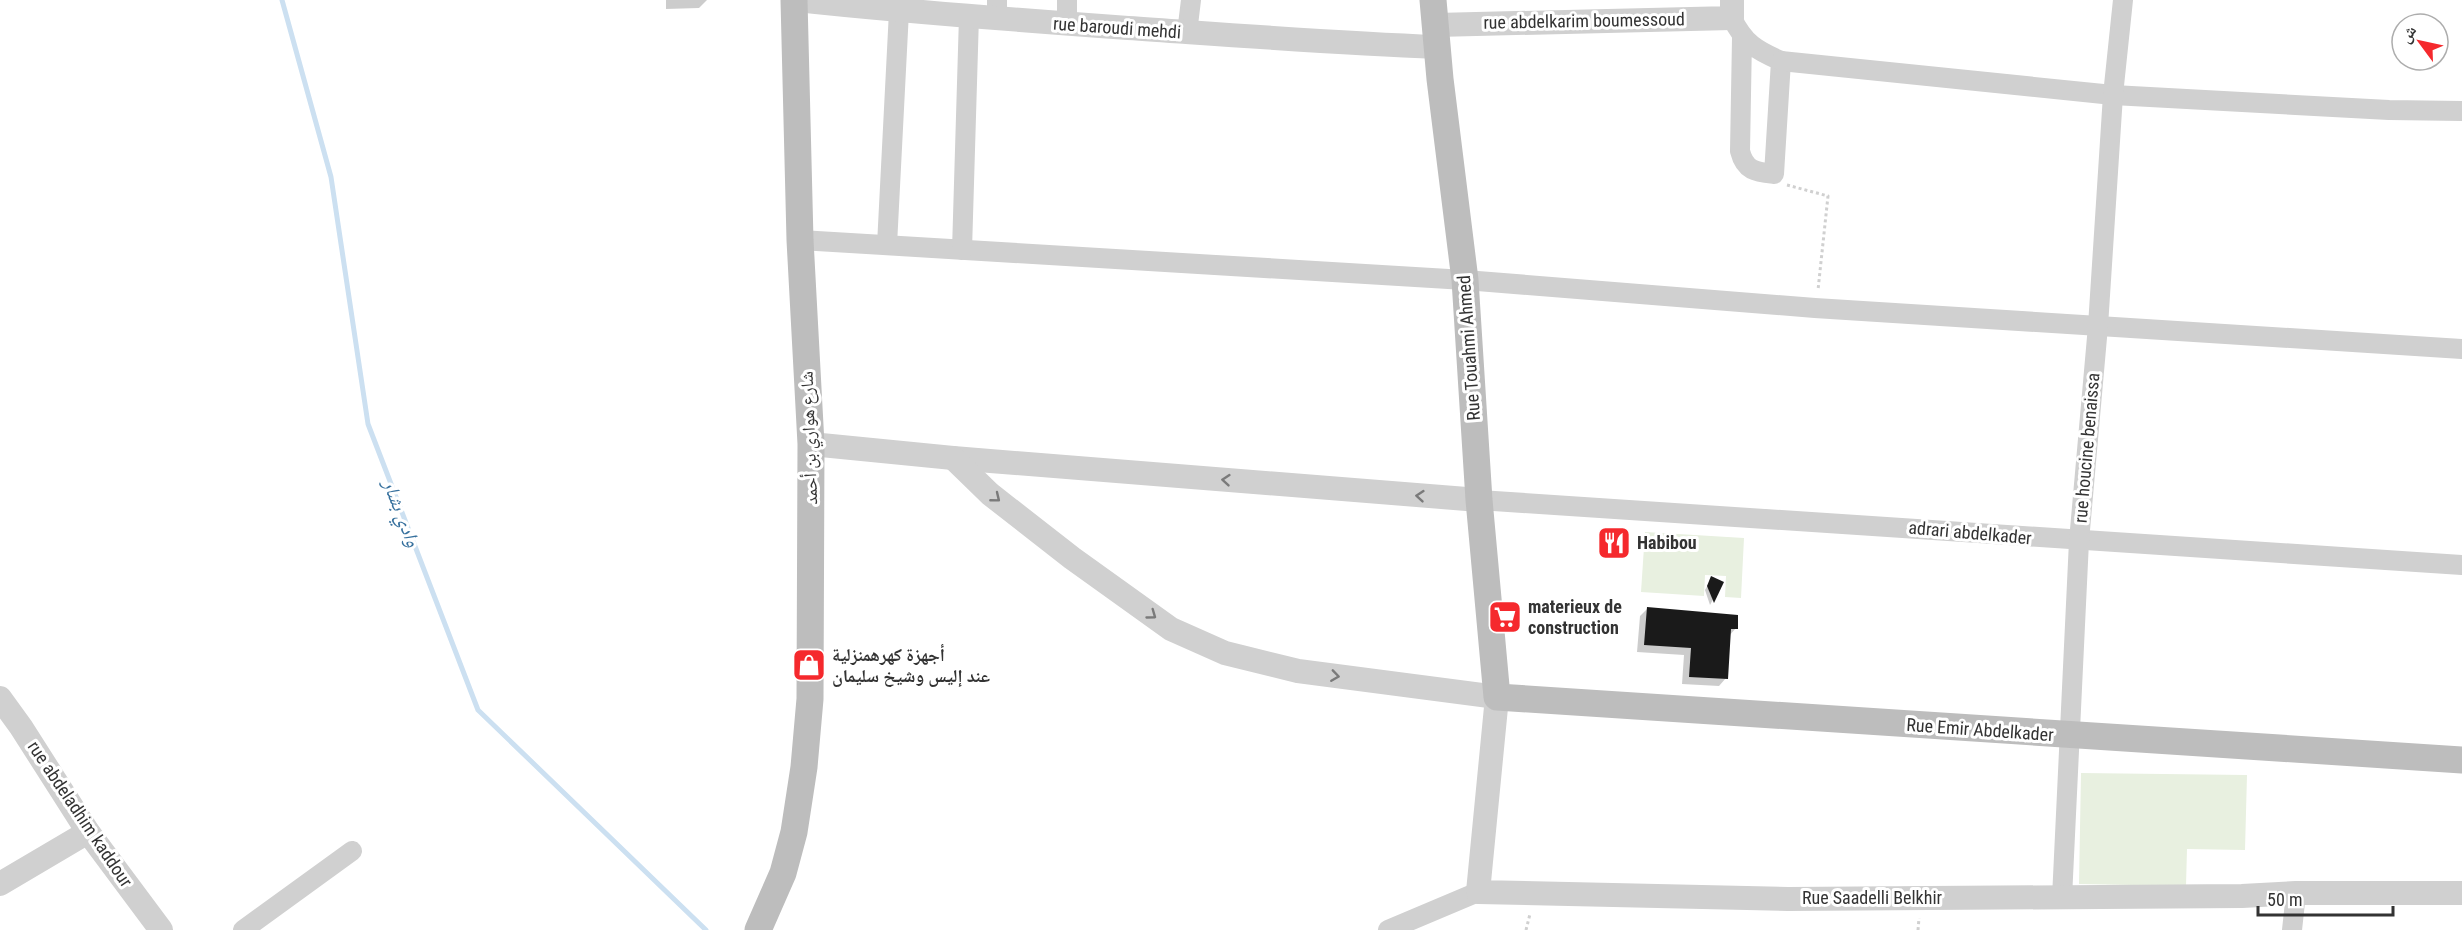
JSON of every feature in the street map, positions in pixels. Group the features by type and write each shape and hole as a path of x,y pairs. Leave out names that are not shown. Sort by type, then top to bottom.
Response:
{"main road":[{"name":"شارع هواري بن أحمد","path":"758,930 783,873 794,832 804,767 810,699 811,444 800,240 795,0"},
{"name":"Rue Touahmi Ahmed","path":"1435,24 1465,280 1479,500 1497,698"},
{"name":"Rue Emir Abdelkader","path":"1497,698 2462,760"}],"street":[{"name":"rue baroudi mehdi","path":"795,0 900,11 926,7 969,16 997,9 1067,25 1330,43 1435,24"},
{"path":"1067,0 1067,25"},
{"path":"1187,33 1191,0"},
{"name":"rue houcine benaissa","path":"2062,898 2079,542 2098,326 2113,95 2123,0"},
{"path":"887,245 900,11"},
{"path":"963,250 969,16"},
{"path":"1735,19 1740,151 1745,165 1752,171 1774,174 1781,61"},
{"path":"1735,19 1767,55 1781,61 2113,95 2389,110 2462,111"},
{"name":"rue abdelkarim boumessoud","path":"1435,24 1735,19"},
{"path":"800,240 1465,280 1815,308 2462,349"},
{"path":"811,444 953,458 1479,500"},
{"path":"953,458 990,494 1072,558 1171,629 1225,653 1298,671 1497,698 1478,892 1388,930"},
{"name":"adrari abdelkader","path":"1479,500 1893,526 2079,542 2462,565"},
{"name":"rue abdeladhim kaddour","path":"0,698 88,832 160,930"},
{"path":"0,884 88,832"},
{"path":"243,930 352,851"},
{"name":"Rue Saadelli Belkhir","path":"1478,892 1788,898 2242,896 2296,892 2462,893"},
{"path":"2292,930 2296,892"}],"path":[{"path":"1774,174 1786,185 1828,196 1815,308"}],"green space":[{"path":"1645,532 1744,538 1741,598 1725,597 1726,576 1705,575 1704,596 1641,592"},
{"path":"2081,773 2247,775 2245,850 2187,849 2186,886 2079,884"}],"building":[{"path":"1711,576 1724,582 1714,603 1707,586"},
{"path":"1647,607 1738,615 1738,629 1731,629 1728,679 1689,677 1691,648 1644,645"}],"waterway":[{"name":"وادي بشار","path":"282,0 331,177 368,424 478,710 706,930"}],"place":[{"name":"Habibou","path":"1614,543"},
{"name":"materieux de construction","path":"1505,617"},
{"name":"أجهزة كهرهمنزلية عند إليس وشيخ سليمان","path":"809,665"}]}
